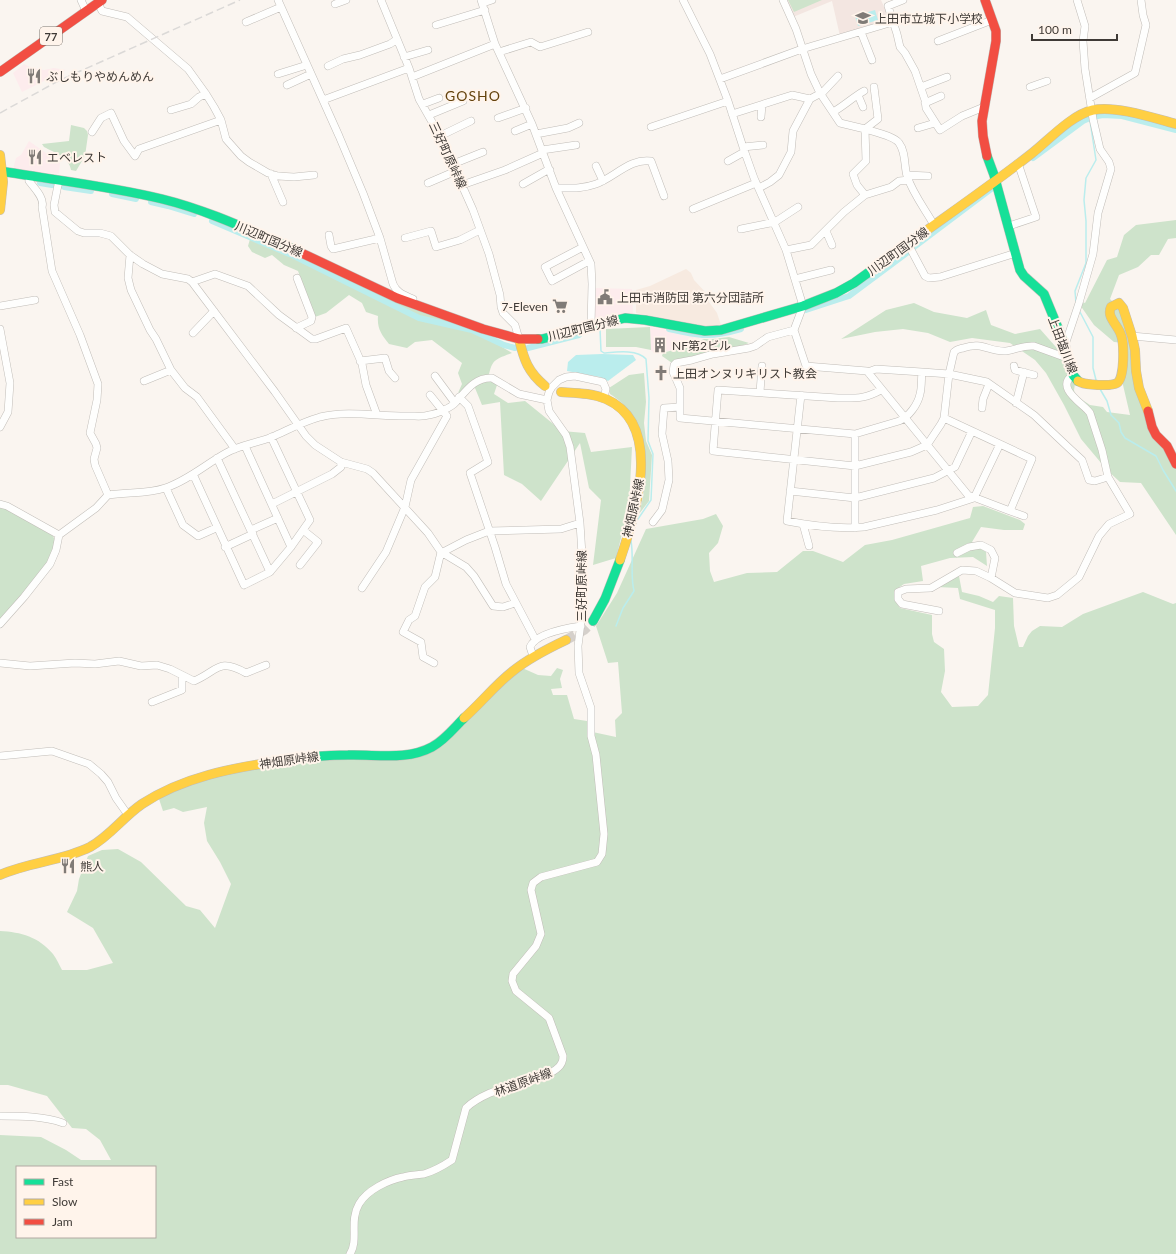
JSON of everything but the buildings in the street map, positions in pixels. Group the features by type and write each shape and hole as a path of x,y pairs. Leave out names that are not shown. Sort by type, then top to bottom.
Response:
{"street":[{"path":"81,0 86,11"},
{"path":"336,4 346,0"},
{"name":"三好町原峠線","path":"381,0 396,40 409,68 419,98 440,136 480,230 489,254 500,295 501,307 504,313 515,325 519,339"},
{"path":"436,25 492,0"},
{"path":"683,0 696,28 701,35 720,79 743,150 786,250 803,306 794,330 806,366 864,370 868,372 881,390 968,495 1024,516"},
{"path":"783,0 820,93 840,123 894,138 899,143 903,150 908,178 913,191 934,225"},
{"path":"903,0 888,6 900,47 910,62 921,87 926,108 940,130 962,116 984,107"},
{"name":"上田塩川線","path":"985,0 996,31 996,41 982,121 983,136 988,159 1009,226 1020,270 1024,276 1044,294 1064,345 1073,375 1083,384 1107,385 1116,384 1118,381 1123,354 1123,342 1120,332 1111,316 1110,308 1114,304 1119,303 1123,308 1132,336 1139,388 1149,413 1152,427 1156,435 1167,446 1176,464"},
{"path":"1064,345 1078,306 1093,254 1098,213 1111,169 1109,162 1100,149 1093,114 1085,69 1083,41 1085,26 1078,0"},
{"path":"1090,98 1135,73 1146,25 1142,16 1141,0"},
{"path":"100,2 102,11 127,17 188,69 206,94 221,120 226,138 241,156 272,174 294,177 314,175"},
{"name":"77","path":"0,72 100,2"},
{"path":"246,22 279,3 363,193 380,238 395,288 405,296 428,305 433,312"},
{"path":"483,4 499,52 526,108 556,188 589,261 592,284 591,326"},
{"path":"938,41 992,20"},
{"path":"720,79 802,49 893,22"},
{"path":"499,52 531,42 540,47 588,32"},
{"path":"860,32 872,60"},
{"path":"328,66 343,59 360,55 390,44 396,40"},
{"path":"412,77 496,44"},
{"path":"404,57 428,50"},
{"path":"278,74 307,65"},
{"path":"323,100 409,68"},
{"path":"287,85 311,74"},
{"path":"732,114 792,95 810,98 823,92 838,76"},
{"path":"921,87 947,77"},
{"path":"1030,87 1047,81"},
{"path":"865,129 878,119 874,87"},
{"path":"833,112 845,106 861,93 863,107"},
{"path":"171,110 191,104 199,97 206,94"},
{"path":"926,103 941,96"},
{"path":"423,104 439,98"},
{"path":"693,209 770,182 779,175 791,152 794,131 810,98"},
{"path":"429,114 463,101"},
{"path":"651,127 728,101"},
{"path":"761,117 762,105"},
{"path":"498,118 526,108"},
{"name":"川辺町国分線","path":"1,171 147,196 183,205 248,229 319,260 396,298 433,312 494,333 519,339 542,339 618,319 631,318 712,332 803,306 844,289 934,225 1075,119 1104,109 1117,110 1176,124"},
{"path":"92,132 101,118 111,113 124,140 135,156 139,149 221,120"},
{"path":"440,136 471,121"},
{"path":"536,134 568,128 579,123"},
{"path":"918,128 935,123"},
{"path":"515,131 532,124"},
{"path":"865,129 866,161 853,174 857,185 865,195"},
{"path":"462,186 506,170 542,152 576,145"},
{"path":"728,161 743,150 763,145"},
{"path":"428,183 483,152"},
{"path":"0,155 3,190 0,210"},
{"path":"556,188 584,188 603,181 627,166 644,160 651,161 664,196"},
{"path":"1009,226 1036,217 1018,163"},
{"path":"596,166 603,181"},
{"path":"523,184 550,170"},
{"path":"272,174 284,202"},
{"path":"786,250 811,245 844,212 865,195 891,187 899,181 908,178 928,176"},
{"path":"59,180 54,205 55,212 78,231 84,233 100,233 111,236 130,255 162,274 188,279 192,282 306,436 315,445 341,462 367,469 373,473 428,533 442,552 466,567 474,576 493,606 503,607 515,603"},
{"path":"29,181 42,198 42,207 52,270 80,335 98,384 97,400 90,433 97,448 94,459 95,465 108,495"},
{"path":"43,204 54,205"},
{"path":"741,229 774,222 798,207"},
{"path":"405,238 431,231 436,247 460,240 480,230"},
{"path":"826,231 832,245"},
{"path":"329,235 333,249 380,238"},
{"path":"908,244 925,276 929,278 940,277 1016,253"},
{"path":"583,247 545,267 552,281 589,261"},
{"path":"130,255 128,278 131,290 171,370 185,388 196,397 234,449"},
{"path":"795,279 831,270"},
{"path":"192,282 215,274 248,286 279,315 312,339 316,339 346,328 360,361 376,415"},
{"path":"296,328 311,321 312,317 297,278"},
{"path":"0,306 35,300"},
{"path":"194,333 214,311"},
{"path":"0,329 10,383 8,412 0,426"},
{"path":"794,330 768,337 755,346 749,348 713,354 676,363 674,365 673,372 680,388 680,418 855,434 900,421 905,418 916,404 920,394 922,372"},
{"path":"1132,336 1176,340"},
{"path":"519,339 524,360 528,369 534,378 545,386"},
{"path":"881,390 870,396 858,398 718,390 713,451 855,466 911,452 927,445 936,433 944,418 949,374 954,352 956,350 969,346 982,346 1005,351 1022,346 1034,346 1067,358"},
{"path":"360,361 385,358 389,371 395,378"},
{"path":"760,392 762,366"},
{"path":"1014,366 1015,370 1034,375"},
{"path":"868,372 876,369 949,374 987,382 1034,415 1082,460 1089,480 1095,481 1108,477"},
{"path":"144,381 171,370"},
{"path":"1016,403 1024,372"},
{"path":"939,611 902,604 898,599 898,592 906,589 931,588 962,570 976,572 991,578 1015,593 1048,598 1057,594 1078,577 1099,536 1109,524 1130,514 1108,477 1102,450 1090,413 1072,397 1068,389 1067,381 1073,375"},
{"path":"435,376 457,400 468,406 488,462 470,473 495,546 506,584 535,640"},
{"path":"0,624 50,564 56,550 59,535 96,508 108,495 153,491 166,488 193,474 234,449 271,437 298,424 330,415 346,414 397,417 429,416 444,410 457,400 468,388 487,378 492,378 523,395 547,400 548,392 555,383 562,378 570,376 598,380 603,382 606,389 604,398"},
{"path":"982,408 983,399 989,384"},
{"name":"神畑原峠線","path":"561,392 594,395 604,398 621,409 630,418 635,426 640,447 640,481 637,503 621,558 601,610 593,621"},
{"path":"362,588 386,552 405,507 412,480 447,416 444,410 430,395"},
{"path":"801,395 787,521 803,524 855,528 875,525 937,510 974,498 1000,444"},
{"name":"三好町原峠線","path":"547,400 547,406 566,435 570,447 580,523 583,571 583,607 578,646 579,672 591,708 591,736 596,755 604,834 602,854 598,862"},
{"path":"653,522 662,510 668,480 668,461 662,434 664,408 680,407"},
{"path":"944,418 1032,459 1010,511"},
{"path":"790,491 855,498 934,478 955,467 972,431"},
{"path":"855,434 855,528"},
{"path":"193,474 216,528 244,585 270,572 291,547 310,520 271,437"},
{"path":"245,446 291,547"},
{"path":"217,458 270,572"},
{"path":"272,504 325,479 338,470 341,462"},
{"path":"166,488 183,525 198,536 216,528"},
{"path":"0,504 7,506 59,535"},
{"path":"225,546 278,518"},
{"path":"434,663 423,657 421,642 403,632 409,620 415,616 425,587 435,577 442,552 489,531 561,529 580,523"},
{"path":"803,524 810,546"},
{"path":"300,565 318,542 303,530"},
{"path":"957,553 969,547 981,545 990,550 995,558 991,578"},
{"path":"533,656 530,647 535,640 563,629 581,626"},
{"name":"神畑原峠線","path":"0,875 16,868 66,856 90,846 102,839 128,815 154,796 186,780 285,759 336,755 398,756 411,755 428,749 457,726 507,675 521,663 566,640"},
{"path":"0,663 30,666 75,662 96,664 120,661 140,666 157,665 194,681 217,667 224,665 246,673 266,665"},
{"path":"152,702 182,690 182,676"},
{"path":"0,756 52,751 89,764 108,782 116,798 128,815"},
{"name":"林道原峠線","path":"350,1254 354,1243 353,1222 355,1211 359,1202 368,1193 389,1181 425,1173 441,1167 452,1160 466,1108 472,1102 491,1093 554,1072 562,1063 563,1056 549,1018 516,991 512,981 513,974 536,946 541,934 532,895 533,883 540,877 551,873 598,862"},
{"path":"0,1116 23,1116 63,1123"}],"shaded area":[{"name":"上田市立城下小学校","path":"786,0 881,0 890,20 840,36 832,1 793,17"},
{"name":"ぶしもりやめんめん","path":"24,64 32,68 44,70 54,68 66,70 22,92 13,73"},
{"name":"エベレスト","path":"29,141 60,163 59,174 13,169 16,158 21,155"},
{"path":"686,269 691,273 694,280 707,294 709,302 717,313 721,325 711,327 636,313 636,290 650,286"},
{"path":"594,288 632,289 633,313 616,314 596,320 593,316"},
{"path":"650,327 699,337 699,341 682,348 654,353 651,350"}],"green space":[{"path":"788,0 822,0 794,12"},
{"path":"71,125 84,128 88,135 85,156 76,171 71,170 70,166 64,159 57,153 44,147 42,144 69,141"},
{"path":"1176,220 1176,238 1168,239 1159,255 1151,255 1138,267 1119,275 1110,299 1120,309 1124,318 1138,389 1176,468 1176,535 1141,483 1120,482 1107,470 1081,439 1046,373 1035,360 1010,343 972,338 950,342 928,333 903,329 875,332 841,339 886,310 914,303 934,312 967,318 986,310 991,325 1015,334 1040,329 1063,355 1075,384 1075,395 1090,405 1103,407 1107,412 1130,415 1123,385 1125,343 1114,342 1094,325 1080,305 1082,302 1085,303 1107,260 1117,257 1124,235 1136,225"},
{"path":"250,239 306,263 457,320 512,353 497,359 492,364 488,379 497,385 494,394 508,403 525,401 562,431 585,433 591,452 632,447 629,506 616,558 593,565 601,500 589,488 580,443 541,501 522,484 504,475 500,402 482,405 475,388 458,393 462,384 458,373 462,363 432,340 415,342 407,348 389,344 380,331 378,316 366,312 362,303 349,295 326,313 315,317 298,271 284,265 272,255 265,258 252,252 248,246"},
{"path":"650,327 651,350 636,347 606,347 606,329"},
{"path":"729,337 749,343 732,349 672,363 662,356 663,353 704,339"},
{"path":"644,373 646,402 644,423 646,441 652,455 649,501 639,514 645,484 641,446 632,417 626,407 610,394 609,388 629,375"},
{"path":"0,505 52,533 55,541 54,550 48,564 0,621"},
{"path":"983,506 1020,520 1025,524 1023,530 1004,530 981,527 972,542 986,552 987,566 973,557 950,558 921,566 923,581 904,584 894,591 894,599 900,608 932,615 932,634 934,642 944,649 945,671 941,692 952,707 978,706 988,695 995,628 995,610 960,599 958,588 937,587 959,576 962,592 979,596 993,602 999,596 1013,598 1014,626 1019,647 1023,647 1032,631 1040,626 1062,627 1083,614 1143,592 1173,604 1176,603 1176,1254 0,1254 0,1135 41,1137 81,1160 111,1160 100,1140 86,1129 72,1128 47,1096 8,1085 0,1085 0,931 29,936 42,943 56,958 62,970 87,970 113,963 93,928 67,912 77,891 79,879 88,856 102,850 118,849 141,862 186,906 200,910 215,928 231,884 207,841 204,823 207,807 183,812 174,808 163,811 158,796 201,780 286,762 425,751 520,667 538,675 551,676 557,668 563,670 560,679 562,688 551,689 553,695 567,695 574,719 587,721 588,731 616,737 615,720 622,713 618,662 608,663 596,626 617,593 646,529 703,519 716,514 723,526 718,543 709,553 710,571 714,582 747,573 777,572 803,551 813,551 843,562 865,545 892,540 970,518 973,507"}],"water":[{"path":"875,10 878,20 858,26 855,16"},
{"path":"576,355 633,355 636,360 608,381 600,377 567,371 568,362"}],"waterway":[{"path":"1033,158 1083,121 1092,117 1103,115 1122,116 1176,130"},
{"path":"1076,303 1075,291 1086,263 1086,221 1084,200 1086,178 1096,160 1090,121"},
{"path":"40,183 52,185"},
{"path":"64,187 91,191"},
{"path":"914,247 991,189"},
{"path":"112,194 136,199"},
{"path":"151,202 194,214"},
{"path":"212,221 294,256 419,318 472,330 504,345 515,348"},
{"path":"806,310 849,296 908,252"},
{"path":"1080,312 1093,337 1093,368 1096,380"},
{"path":"600,329 601,351 604,353 632,352 646,359 649,398 648,441 653,454 651,500 638,519"},
{"path":"669,329 705,335 721,334 741,329"},
{"path":"528,348 579,335"},
{"path":"1100,389 1107,401 1111,415 1119,423 1121,432 1125,438 1156,456 1176,491"},
{"path":"616,626 623,608 634,591 632,579 631,541"}],"tunnel":[{"path":"566,640 584,630 593,621"}],"railway":[{"path":"0,113 60,80 240,0"}],"traffic: fast":[{"path":"987,156 994,175 1020,270 1024,276 1044,294 1065,345 1068,364 1073,375 1078,381"},
{"path":"0,171 102,187 162,199 195,209 244,227 291,248"},
{"path":"538,339 625,318 645,320 705,331 721,330 803,306 836,293 854,283 916,238"},
{"path":"593,621 605,599 620,560"},
{"path":"280,761 331,755 391,756 412,754 437,744 464,718"}],"traffic: slow":[{"path":"916,238 1017,165 1068,122 1085,113 1093,110 1112,109 1176,124"},
{"path":"0,155 3,182 0,210"},
{"path":"1078,381 1088,384 1108,385 1115,384 1120,380 1123,368 1122,339 1120,331 1110,314 1111,307 1119,303 1123,308 1132,336 1139,388 1148,411"},
{"path":"519,339 531,371 534,376 545,386"},
{"path":"561,392 590,394 606,399 624,412 635,429 640,450 641,473 638,497 620,560"},
{"path":"464,718 506,676 519,666 538,654 566,640"},
{"path":"0,875 22,867 79,852 90,847 97,843 142,804 191,780 244,767 280,761"}],"traffic: jam":[{"path":"0,72 102,0"},
{"path":"985,0 996,31 996,41 982,121 987,156"},
{"path":"291,248 397,298 483,329 519,339 538,339"},
{"path":"1148,411 1152,427 1156,435 1167,446 1176,464"}],"place":[{"name":"上田市立城下小学校","path":"863,18"},
{"name":"ぶしもりやめんめん","path":"34,76"},
{"name":"エベレスト","path":"35,157"},
{"name":"上田市消防団 第六分団詰所","path":"605,297"},
{"name":"7-Eleven","path":"560,306"},
{"name":"NF第2ビル","path":"660,345"},
{"name":"上田オンヌリキリスト教会","path":"661,373"},
{"name":"熊人","path":"68,866"}],"district":[{"name":"GOSHO","path":"473,95"}]}
